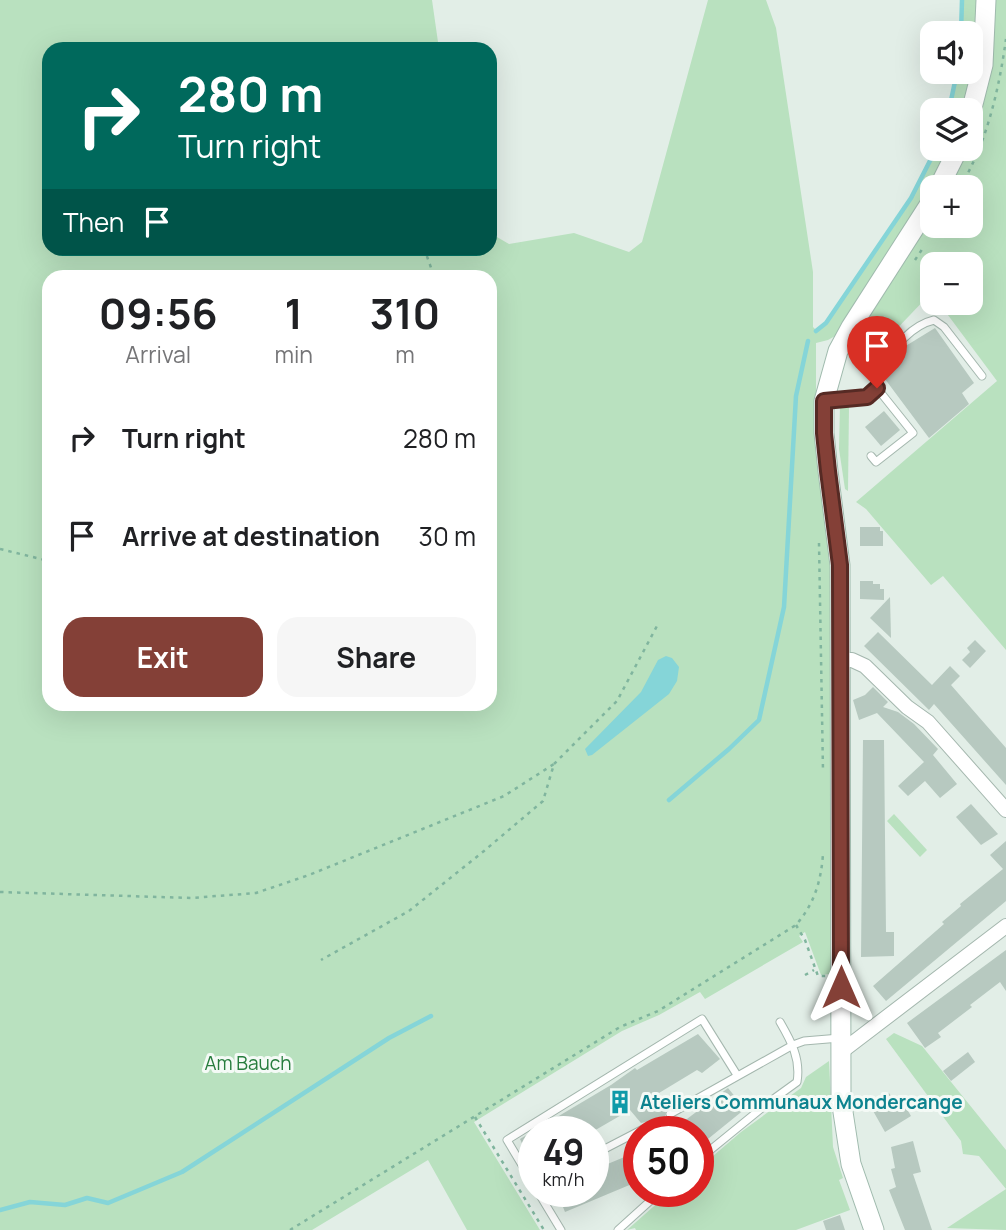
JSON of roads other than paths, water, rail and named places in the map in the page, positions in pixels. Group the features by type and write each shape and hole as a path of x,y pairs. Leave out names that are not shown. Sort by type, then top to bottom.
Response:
{"main road":[{"path":"975,98 983,65 986,0"},
{"path":"874,1230 856,1184 844,1132 841,1045 840,565 824,433 824,401 838,351 920,219"}],"street":[{"path":"841,660 852,660 865,666 907,707 928,722 1006,810"},
{"path":"841,1045 1006,926"}],"lane":[{"path":"871,456 876,462 914,433 877,388 875,374 919,324 934,320 944,327 982,376"},
{"path":"824,401 867,397 877,388"},
{"path":"546,1116 702,1019 737,1074"},
{"path":"714,1147 797,1082 799,1070 793,1045 780,1022"},
{"path":"670,1114 737,1074 793,1045 804,1041 841,1045"},
{"path":"518,1133 507,1140 518,1158"},
{"path":"547,1207 561,1230"},
{"path":"618,1230 643,1207"}],"water":[{"path":"666,656 672,658 679,667 677,681 669,694 588,756 585,749 641,692 658,660"}],"waterway":[{"path":"961,21 962,0"},
{"path":"952,98 954,84"},
{"path":"816,331 826,323 911,198 930,161"},
{"path":"669,800 759,720 784,607 796,396 808,341"},
{"path":"0,1210 30,1202 65,1205 87,1198 108,1203 182,1172 389,1038 431,1016"}],"place":[{"name":"Ateliers Communaux Mondercange","path":"620,1102"}],"park label":[{"name":"Am Bauch","path":"248,1063"}]}
